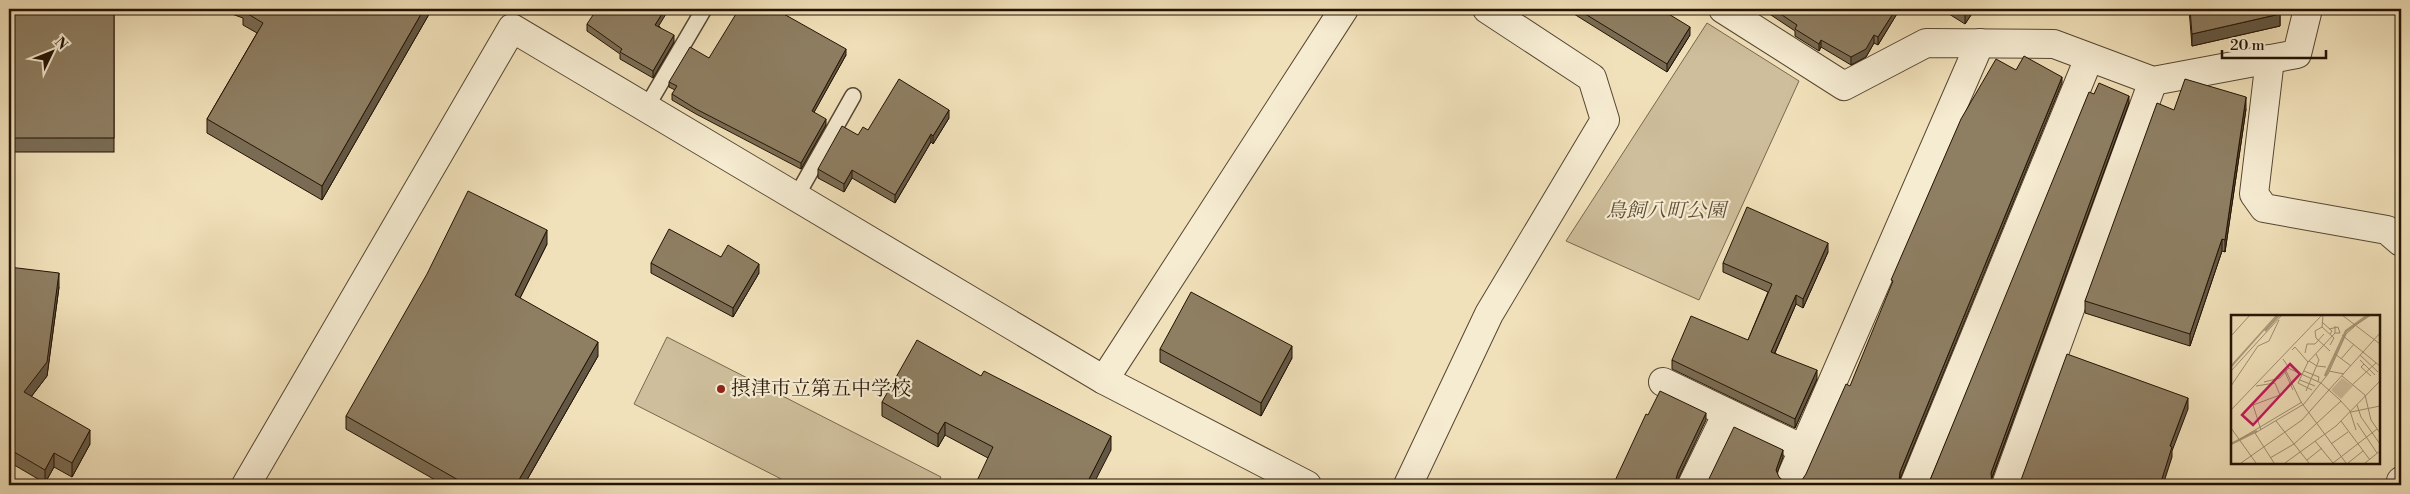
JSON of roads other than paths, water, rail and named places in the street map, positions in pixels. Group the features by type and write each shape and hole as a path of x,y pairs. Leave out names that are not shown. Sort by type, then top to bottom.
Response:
{"street":[{"path":"1104,380 1344,9"},
{"path":"1408,485 1489,314 1605,120 1592,78 1487,9"},
{"path":"1723,9 1844,86 1926,43 2054,44 2154,81 2298,54 2308,9"},
{"path":"246,485 512,28 1104,380 1306,485"},
{"path":"1792,475 1980,44"},
{"path":"1914,485 2089,58"},
{"path":"2270,59 2254,194 2264,208 2387,230 2401,242"},
{"path":"2006,485 2154,81"},
{"path":"1663,382 1803,449"},
{"path":"1692,485 1728,413"}],"lane":[{"path":"646,108 704,9"},
{"path":"796,197 854,96"}],"place":[{"name":"摂津市立第五中学校","path":"721,389"}],"park label":[{"name":"鳥飼八町公園","path":"1666,211"}]}
